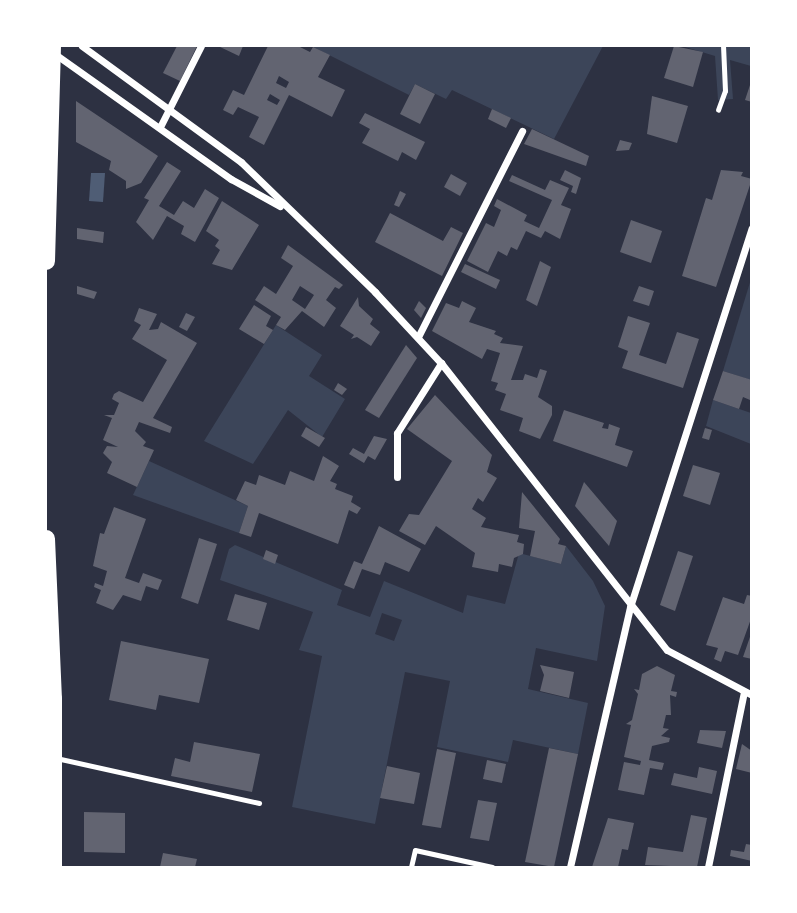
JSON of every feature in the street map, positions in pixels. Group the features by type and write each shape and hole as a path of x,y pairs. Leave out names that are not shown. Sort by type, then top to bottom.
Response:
{"main road":[{"path":"46,261 50,48"},
{"path":"46,539 53,757 53,867"}],"street":[{"path":"82,46 241,163 418,337 630,607 667,650 748,694 708,867"},
{"path":"160,127 201,46"},
{"path":"50,48 231,179 289,211"},
{"path":"418,337 522,131"},
{"path":"570,867 630,607 751,228"},
{"path":"397,477 397,433 440,363"}],"lane":[{"path":"53,757 259,803"},
{"path":"411,867 415,850 492,867"}],"path":[{"path":"718,110 725,91 723,46"}],"shaded area":[{"path":"603,46 554,139 452,90 446,99 415,84 409,95 313,47"},
{"path":"682,46 751,46 751,66 730,60 733,99 718,100 715,56"},
{"path":"91,173 105,173 103,202 89,201"},
{"path":"751,279 751,380 723,371"},
{"path":"276,325 322,355 309,376 345,399 322,437 288,410 253,464 204,441"},
{"path":"713,400 751,413 751,444 706,426"},
{"path":"149,461 248,506 239,533 133,495"},
{"path":"235,545 342,590 337,605 370,617 384,581 463,613 467,595 505,604 519,553 561,564 566,546 593,581 605,606 597,661 536,648 528,689 588,703 578,754 513,740 508,762 437,747 450,681 405,672 375,824 292,807 322,656 299,650 313,612 220,580 229,549","holes":["382,613 402,620 394,641 375,634"]}],"building":[{"path":"177,46 197,46 180,81 163,73"},
{"path":"218,46 243,46 239,56"},
{"path":"268,46 298,46 310,52 313,47 330,55 318,77 345,90 332,117 289,95 264,145 249,137 259,117 238,107 233,115 223,110 233,90 244,95","holes":["279,76 289,82 286,88 276,83","270,94 280,100 277,105 267,100"]},
{"path":"674,46 703,52 693,87 664,78"},
{"path":"752,82 752,102 745,100"},
{"path":"415,84 435,94 420,124 400,114"},
{"path":"652,96 688,106 677,143 647,134"},
{"path":"76,101 158,156 141,183 126,189 126,181 109,170 111,161 76,142"},
{"path":"492,109 511,118 506,128 488,119"},
{"path":"365,113 425,142 416,160 402,152 398,161 362,143 370,129 359,123"},
{"path":"532,129 589,156 586,166 524,144"},
{"path":"620,140 632,143 629,150 616,151"},
{"path":"167,162 181,171 159,206 174,215 183,201 194,208 205,189 219,198 195,242 181,234 184,226 167,216 153,240 136,222 149,200 144,198"},
{"path":"565,170 581,178 576,194 571,192 573,186 560,180"},
{"path":"721,170 743,172 741,176 752,179 716,287 682,276 706,198 712,200"},
{"path":"451,174 467,183 460,196 444,187"},
{"path":"512,175 545,190 550,180 569,188 561,205 571,209 560,239 545,231 541,238 526,231 517,250 511,247 507,256 498,251 488,272 467,261 486,223 494,227 501,210 494,206 497,199 527,215 524,221 539,228 552,200 509,181"},
{"path":"400,191 406,194 399,207 394,205"},
{"path":"222,201 259,225 232,270 212,264 220,250 215,246 219,240 206,231"},
{"path":"390,213 443,241 451,227 463,233 442,276 375,242"},
{"path":"631,220 662,231 651,263 620,252"},
{"path":"77,228 104,232 103,243 77,239"},
{"path":"288,245 343,285 339,289 335,287 326,300 336,308 324,327 302,311 285,330 276,325 281,317 255,300 264,286 276,294 293,266 281,258","holes":["300,286 314,295 305,309 292,300"]},
{"path":"540,261 551,267 537,306 526,300"},
{"path":"465,264 500,280 496,289 461,272"},
{"path":"77,286 97,292 94,299 77,294"},
{"path":"639,286 654,291 649,306 633,301"},
{"path":"358,297 359,306 373,319 370,324 380,332 371,346 357,337 351,339 354,335 340,326"},
{"path":"419,301 426,308 421,318 414,310"},
{"path":"462,301 476,308 469,322 496,331 494,334 503,338 500,343 523,346 511,380 523,380 525,374 537,378 540,369 547,371 538,397 552,406 552,415 540,439 519,431 523,418 500,410 506,394 495,390 498,383 491,381 500,353 487,349 482,359 432,331 446,303 459,308"},
{"path":"254,305 271,316 266,326 273,330 264,344 239,329"},
{"path":"139,308 157,314 149,330 158,329 161,322 197,343 153,418 172,427 170,433 139,422 135,431 146,442 143,446 154,450 137,487 107,473 112,462 103,453 107,446 118,447 103,440 112,418 104,415 114,415 119,403 112,399 114,394 119,391 143,402 167,360 132,339 141,325 134,321"},
{"path":"186,313 195,317 187,331 179,327"},
{"path":"628,316 650,323 639,355 666,364 677,332 699,339 683,388 622,368 628,351 618,347"},
{"path":"406,345 417,358 379,418 365,410"},
{"path":"723,371 752,380 750,400 743,397 739,409 713,400"},
{"path":"338,383 347,389 342,395 334,390"},
{"path":"435,395 492,455 487,472 497,478 483,502 478,498 472,509 486,518 481,527 519,535 517,542 524,544 523,554 514,558 512,567 499,564 498,572 472,567 475,553 436,526 425,545 399,531 409,514 419,515 452,461 407,429"},
{"path":"564,410 604,423 602,428 608,429 609,424 620,428 615,445 633,451 627,467 553,441"},
{"path":"306,427 325,438 319,447 301,436"},
{"path":"705,428 712,430 709,440 702,438"},
{"path":"374,436 387,439 375,460 368,456 364,463 349,454 353,448 364,454"},
{"path":"323,456 339,466 330,481 337,484 335,489 353,496 351,502 361,508 357,514 349,510 338,544 259,513 251,537 239,533 248,506 236,500 245,481 256,485 259,475 285,485 290,471 314,481"},
{"path":"693,465 720,473 710,505 683,496"},
{"path":"584,482 617,521 609,546 575,506"},
{"path":"522,492 560,539 558,544 566,546 561,564 530,556 535,531 519,528"},
{"path":"114,507 146,519 125,578 139,583 143,573 162,580 158,590 146,586 141,601 123,595 113,610 96,603 101,590 94,587 95,583 103,586 107,571 93,566 100,533 104,534"},
{"path":"379,526 421,549 409,572 385,562 380,575 362,569 354,589 344,585 354,561 362,564"},
{"path":"199,538 217,544 198,604 181,598"},
{"path":"266,550 278,555 275,564 263,559"},
{"path":"678,551 693,556 675,611 660,605"},
{"path":"235,594 267,603 259,630 227,620"},
{"path":"747,595 752,596 752,616 738,655 725,651 721,662 714,659 718,648 706,645 723,597 744,604"},
{"path":"752,634 752,659 743,657"},
{"path":"121,641 209,659 199,703 159,695 156,710 109,700"},
{"path":"540,665 574,672 569,698 540,691 544,675"},
{"path":"657,666 675,675 671,691 677,692 676,697 670,695 671,715 666,715 663,728 669,729 661,736 670,738 669,742 652,746 649,760 664,763 662,770 650,768 644,795 618,790 624,762 640,765 641,761 624,757 631,725 626,724 632,720 638,694 634,689 639,690 642,674"},
{"path":"700,730 726,731 722,748 697,743"},
{"path":"194,742 260,754 252,792 171,776 175,758 190,762"},
{"path":"742,744 752,751 752,773 736,769"},
{"path":"549,748 578,754 554,867 525,862"},
{"path":"437,749 456,753 441,828 422,825"},
{"path":"487,760 506,764 502,783 483,779"},
{"path":"387,766 420,773 414,804 380,798"},
{"path":"699,767 717,771 712,794 671,785 674,773 697,778"},
{"path":"478,800 497,803 489,841 470,838"},
{"path":"84,812 125,813 125,853 84,852"},
{"path":"691,815 707,818 697,867 645,865 648,847 683,852"},
{"path":"608,818 634,823 628,850 622,849 618,867 592,867"},
{"path":"746,844 752,845 752,861 730,856 731,850 744,852"},
{"path":"163,853 197,859 195,867 160,867"}]}
